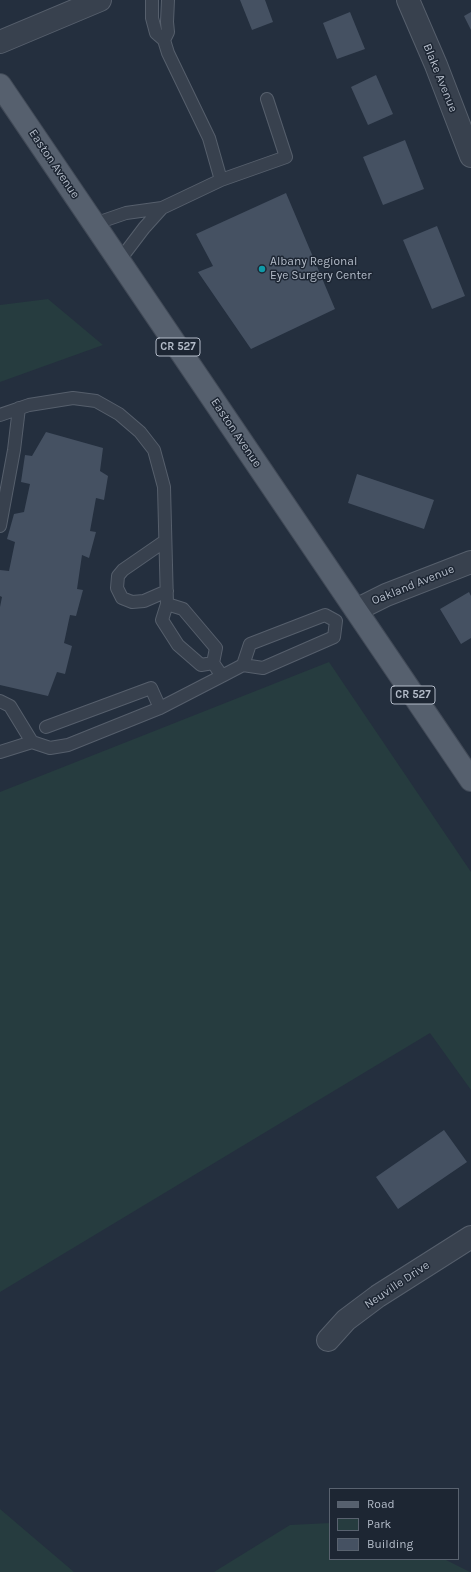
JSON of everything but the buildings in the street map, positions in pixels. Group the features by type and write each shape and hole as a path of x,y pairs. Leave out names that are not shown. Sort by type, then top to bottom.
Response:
{"main road":[{"name":"Easton Avenue","path":"0,85 471,780"}],"street":[{"path":"0,42 100,0"},
{"name":"Blake Avenue","path":"408,0 436,65 471,156"},
{"name":"Oakland Avenue","path":"356,610 386,595 471,562"},
{"name":"Neuville Drive","path":"328,1340 346,1320 378,1296 471,1237"}],"lane":[{"path":"152,0 152,18 156,33 164,40 168,53 209,138 221,180"},
{"path":"164,40 168,32 168,0"},
{"path":"94,224 126,213 162,208 221,180 286,157 267,99"},
{"path":"119,261 144,228 162,208"},
{"path":"0,415 29,405 73,398 96,401 118,414 140,432 154,450 164,487 167,604 162,620 178,645 201,665 213,663"},
{"path":"0,526 14,450 19,408"},
{"path":"165,541 123,570 118,576 116,588 122,598 132,602 144,601 167,591"},
{"path":"167,604 183,609 216,648 213,663 222,676"},
{"path":"336,620 356,610"},
{"path":"243,665 250,644 325,615 336,620"},
{"path":"0,752 32,742 50,748 68,745 160,708 243,665 263,668 334,637 336,620"},
{"path":"46,727 151,688 160,708"},
{"path":"0,700 10,706 32,742"}],"green space":[{"path":"48,299 103,345 0,382 0,305"},
{"path":"329,662 471,872 471,1090 430,1033 0,1292 0,792"},
{"path":"0,1509 74,1572 0,1572"},
{"path":"329,1523 329,1560 446,1560 470,1572 214,1572 290,1525"}],"place":[{"name":"Albany Regional Eye Surgery Center","path":"262,269"}]}
